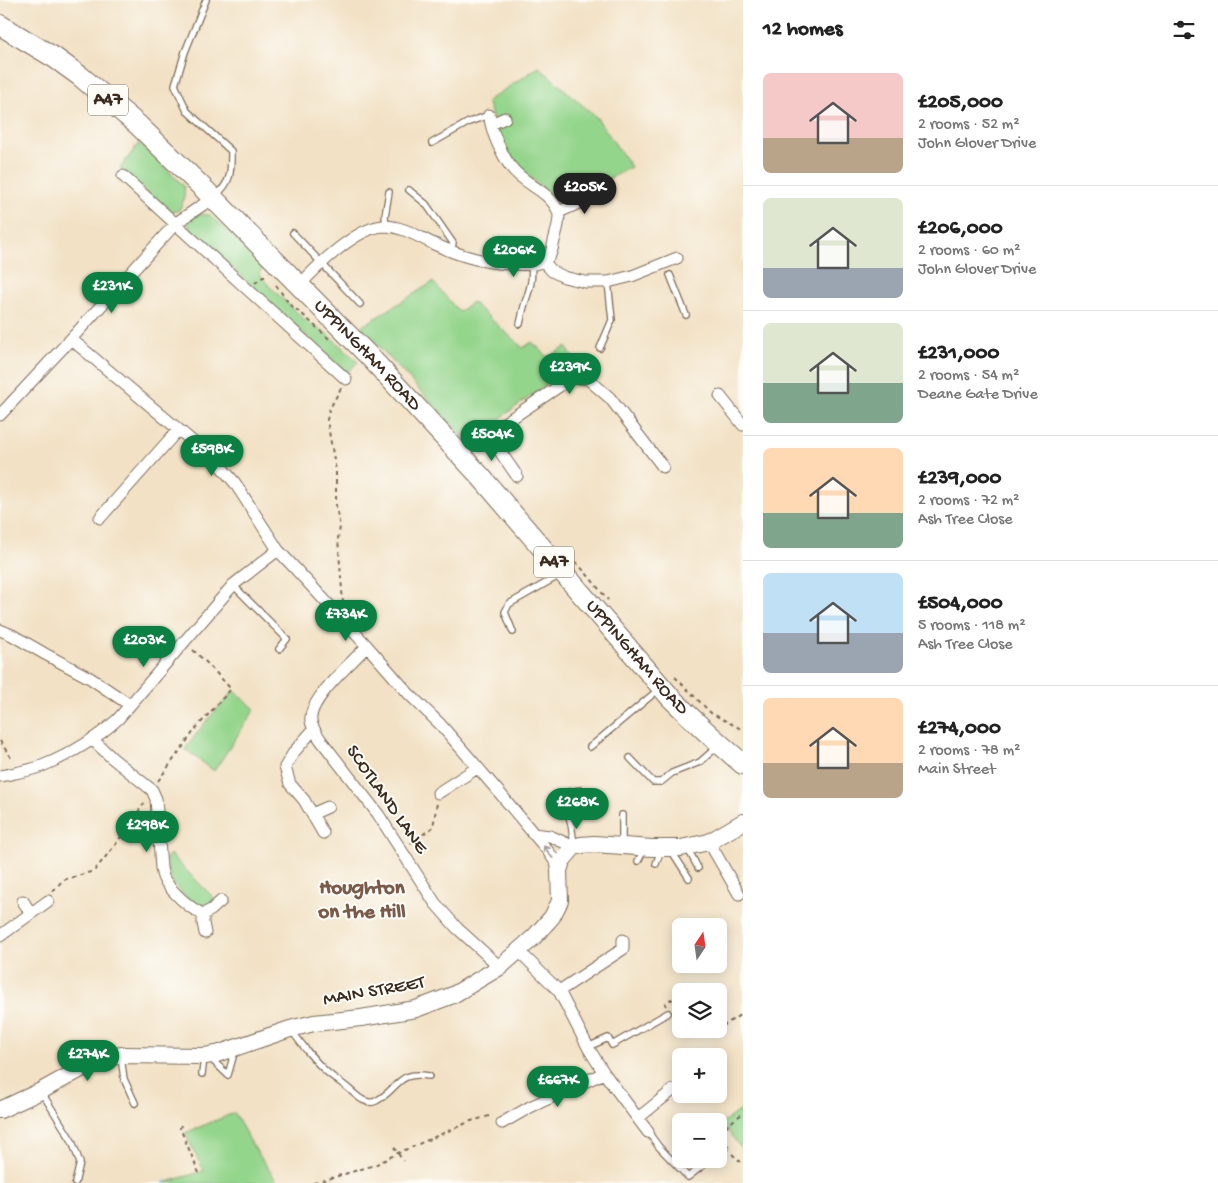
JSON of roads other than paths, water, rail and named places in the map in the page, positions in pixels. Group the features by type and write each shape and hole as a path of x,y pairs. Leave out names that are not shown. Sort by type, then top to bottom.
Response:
{"highway":[{"name":"UPPINGHAM ROAD","path":"0,25 55,58 80,76 138,125 213,198 369,356 487,484 671,698 719,745 743,764"}],"street":[{"path":"299,286 322,263 361,233 373,228 386,226 406,230 470,258 497,264 531,265 543,261 550,254 558,228 559,212 540,190 521,177 511,167 495,138 490,120 505,118"},
{"path":"123,176 346,380"},
{"path":"559,212 601,193"},
{"path":"0,415 176,223 213,198"},
{"path":"543,261 552,271 564,277 585,282 608,282 632,276 677,258"},
{"path":"665,263 670,275"},
{"path":"71,339 217,462 235,483 278,550 345,621 409,694 440,724 548,851 559,871"},
{"path":"459,455 573,377 588,378 610,398 663,467"},
{"path":"720,396 743,425"},
{"path":"100,518 178,430"},
{"path":"488,434 517,476"},
{"path":"0,776 40,766 71,752 103,733 118,719 233,585 278,550"},
{"path":"0,630 90,678 130,705"},
{"path":"323,833 304,800 290,784 285,767 294,752 314,729 311,721 313,710 319,700 340,672 367,646"},
{"name":"SCOTLAND LANE","path":"314,729 378,814 435,903 456,928 500,967"},
{"path":"92,739 112,758 152,790 156,799 163,878 190,908 203,914"},
{"path":"438,793 477,768"},
{"path":"312,814 328,807"},
{"path":"559,871 562,861 574,847 581,845 622,846 641,854 708,842 743,822"},
{"path":"533,834 550,836 574,847"},
{"path":"708,842 739,894"},
{"name":"MAIN STREET","path":"0,1110 99,1059 121,1055 206,1056 314,1023 416,1009 453,995 500,967 534,937 552,917 560,902 559,871"},
{"path":"22,901 31,914"},
{"path":"203,914 221,901"},
{"path":"0,936 48,902"},
{"path":"203,914 205,933"},
{"path":"559,991 625,948"},
{"path":"519,951 559,991 588,1047 648,1132"},
{"path":"501,1118 530,1107 604,1072"},
{"path":"638,1118 672,1092"}],"lane":[{"path":"206,0 184,52 175,85 187,112 231,151 231,173 222,190 213,198"},
{"path":"432,143 469,122 490,120"},
{"path":"408,190 426,204 453,243 451,251"},
{"path":"386,226 385,216 389,192"},
{"path":"293,233 360,304"},
{"path":"520,324 526,298 530,291 533,273 531,265"},
{"path":"670,275 686,315"},
{"path":"600,348 612,320 608,282"},
{"path":"513,632 505,612 509,604 564,573"},
{"path":"233,585 287,639 279,649"},
{"path":"590,747 662,687"},
{"path":"630,758 652,782 661,782 672,773 700,762 719,745"},
{"path":"574,847 571,824 562,793 580,790"},
{"path":"567,810 597,803"},
{"path":"622,815 622,846"},
{"path":"687,847 698,868"},
{"path":"656,864 666,848 688,878"},
{"path":"588,1047 608,1038 612,1045 668,1013"},
{"path":"290,1029 326,1071 368,1102 376,1101 406,1077 413,1075 429,1076"},
{"path":"202,1074 206,1056 228,1075 236,1048"},
{"path":"121,1055 124,1079 135,1104"},
{"path":"40,1091 72,1141 80,1162 75,1183"},
{"path":"648,1132 672,1160"},
{"path":"680,1168 688,1176 699,1168"}],"district":[{"name":"Houghton on the Hill","path":"362,901"}]}
